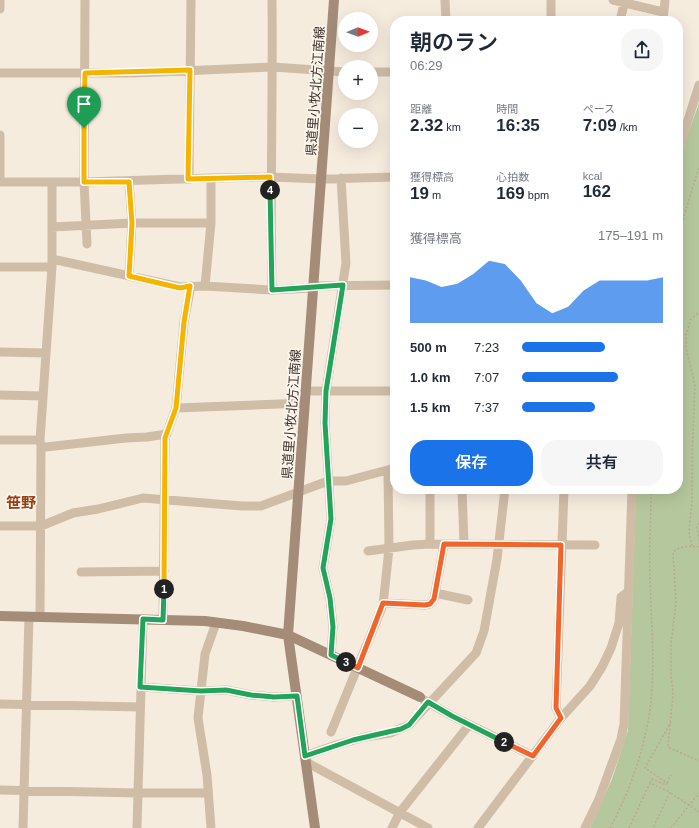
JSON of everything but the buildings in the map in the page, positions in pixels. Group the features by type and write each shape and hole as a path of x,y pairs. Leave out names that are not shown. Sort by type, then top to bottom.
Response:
{"main road":[{"name":"県道里小牧北方江南線","path":"315,828 288,635 312,287 334,0"},
{"path":"0,616 216,622 243,626 288,635 424,700"}],"street":[{"path":"0,0 0,9"},
{"path":"85,0 84,182 87,244"},
{"path":"188,179 191,0"},
{"path":"272,0 273,67 270,177 272,290"},
{"path":"445,0 446,16"},
{"path":"551,0 552,16"},
{"path":"613,0 625,2 663,16 665,0"},
{"path":"621,16 625,2"},
{"path":"0,73 85,73 273,67 338,72"},
{"path":"378,72 390,72"},
{"path":"683,136 699,85"},
{"path":"0,135 0,182 129,182 211,178 270,177 321,179 390,177"},
{"path":"205,286 211,224 211,178"},
{"path":"331,655 333,627 330,598 323,568 331,519 325,423 326,391 346,263 342,178"},
{"path":"40,617 41,443 52,263 52,182"},
{"path":"129,182 132,223 129,276"},
{"path":"52,227 132,223 211,224"},
{"path":"0,267 52,263 129,276 180,288 205,286 272,290 343,285 390,285"},
{"path":"163,620 163,500 167,434 176,408 184,322 190,286"},
{"path":"0,352 46,353"},
{"path":"306,391 390,391"},
{"path":"0,396 43,396"},
{"path":"176,408 305,403"},
{"path":"0,440 41,443 46,447 167,434"},
{"path":"0,526 41,526 73,512 98,509 143,498 242,506 261,506 328,481 346,481 390,469"},
{"path":"330,732 358,668 383,603 389,549 390,494"},
{"path":"430,494 430,544"},
{"path":"462,494 464,544"},
{"path":"306,759 353,740 401,729 409,725 424,700 476,653 484,631 499,544 504,494"},
{"path":"561,718 556,708 564,494"},
{"path":"585,828 599,799 621,739 624,724 632,494"},
{"path":"368,551 430,544 595,546"},
{"path":"383,603 430,604 435,593 444,544"},
{"path":"81,572 164,571"},
{"path":"478,828 561,718 585,692 602,667 611,648 619,623 621,597 628,592"},
{"path":"435,593 468,600"},
{"path":"23,828 29,617"},
{"path":"137,828 143,619"},
{"path":"211,828 207,775 198,718 205,654 216,622"},
{"path":"140,687 201,691 226,690 251,695 274,697 297,696"},
{"path":"424,700 469,725 533,756"},
{"path":"0,704 140,707"},
{"path":"392,828 400,812 469,725"},
{"path":"306,759 428,828"},
{"path":"0,790 138,793 208,792"}],"path":[{"path":"683,216 699,167"},
{"path":"692,546 689,533 692,500 695,385 686,348 686,335 691,319 699,312"},
{"path":"610,828 619,811 633,776 643,742 651,702 652,673 650,576 652,494"},
{"path":"699,523 697,527 699,541"},
{"path":"699,546 682,547 675,550 672,558 676,602 671,644 671,675 673,694 672,720 668,747 699,761"},
{"path":"667,784 645,768 672,720"},
{"path":"664,790 671,775"},
{"path":"629,828 652,779 667,784"},
{"path":"650,783 670,792 690,804 699,812"},
{"path":"653,828 670,792"},
{"path":"671,828 699,793"}],"green space":[{"path":"699,103 699,828 590,828 612,779 628,730 636,494 683,494 683,150"}],"district":[{"name":"笹野","path":"21,503"}],"route":[{"path":"190,70 188,179 270,177 272,290 343,285 326,391 325,423 331,519 323,568 330,598 333,627 331,655 358,668 383,603 430,604 434,599 444,544 561,545 556,708 561,718 533,756 452,716 428,702 409,725 401,729 353,740 305,756 297,696 274,697 251,695 226,690 201,691 140,687 143,619 163,620 163,500 165,438 176,408 184,322 190,286 180,288 129,276 132,223 129,182 84,182 84,128 85,73 135,73 190,70"}]}
